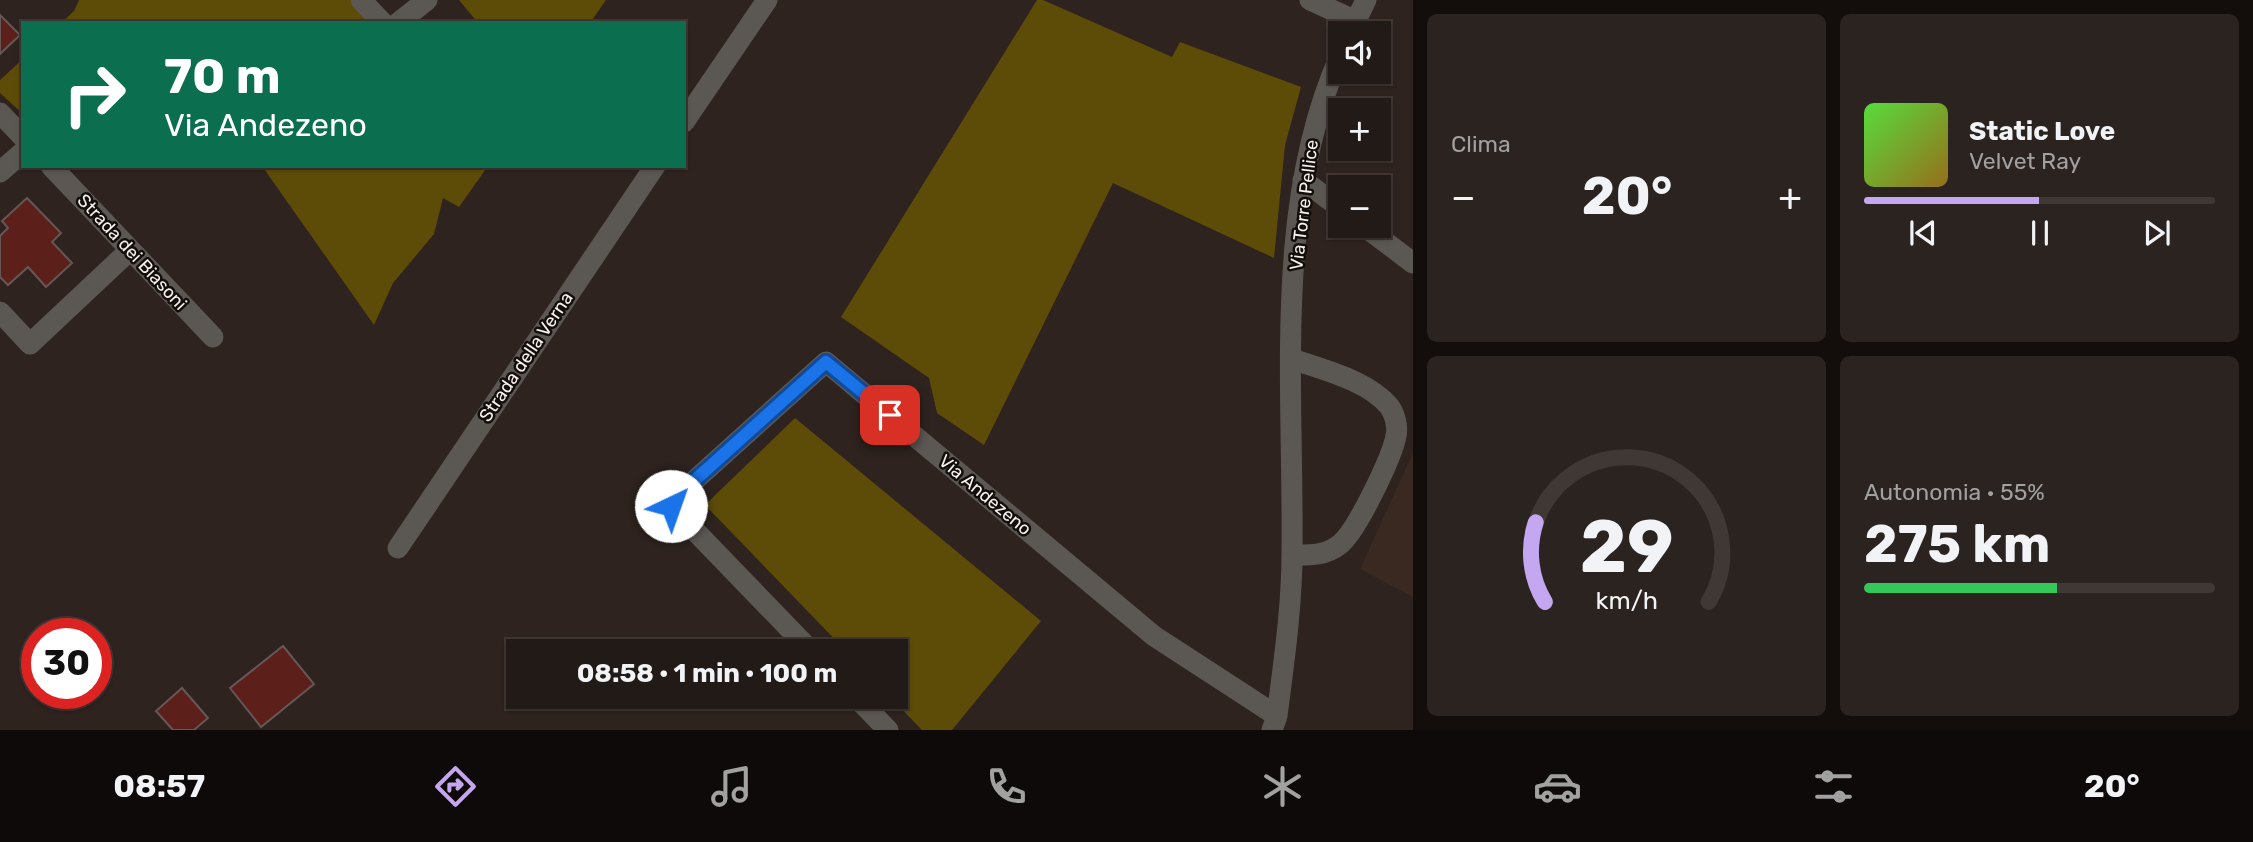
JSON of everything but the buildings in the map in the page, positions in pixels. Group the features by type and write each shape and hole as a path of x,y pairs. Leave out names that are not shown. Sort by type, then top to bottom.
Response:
{"street":[{"path":"361,0 381,21"},
{"path":"401,21 427,0"},
{"path":"686,119 766,0"},
{"path":"1310,0 1343,21"},
{"path":"1356,21 1366,0"},
{"name":"Via Torre Pellice","path":"1275,723 1290,621 1292,359 1303,180 1313,132 1330,84"},
{"path":"0,113 21,135"},
{"path":"0,172 21,154"},
{"name":"Strada dei Biasoni","path":"53,168 213,337"},
{"name":"Strada della Verna","path":"398,548 654,168"},
{"path":"1303,180 1328,199"},
{"path":"1380,238 1413,263"},
{"path":"0,312 30,344 130,250"},
{"path":"1292,359 1373,391 1390,407 1396,421 1396,437 1353,528 1340,545 1320,554 1292,555"},
{"name":"Via Andezeno","path":"799,639 671,506 685,489 826,362 1154,636 1275,723"},
{"path":"868,709 888,730"}],"shaded area":[{"path":"79,0 361,0 380,21 63,21 74,11"},
{"path":"459,0 606,0 591,21 476,21"},
{"path":"1037,0 1043,0 1172,57 1180,42 1301,87 1285,145 1274,258 1113,183 984,445 937,413 929,378 841,317"},
{"path":"21,61 21,112 0,93 0,80"},
{"path":"263,168 487,168 459,207 443,198 434,234 393,283 374,325"},
{"path":"795,418 1041,621 952,730 922,730 902,709 908,709 908,639 834,639 705,505"},
{"path":"1413,453 1413,597 1360,569"}],"route":[{"path":"671,506 685,489 826,362 890,415"}]}
